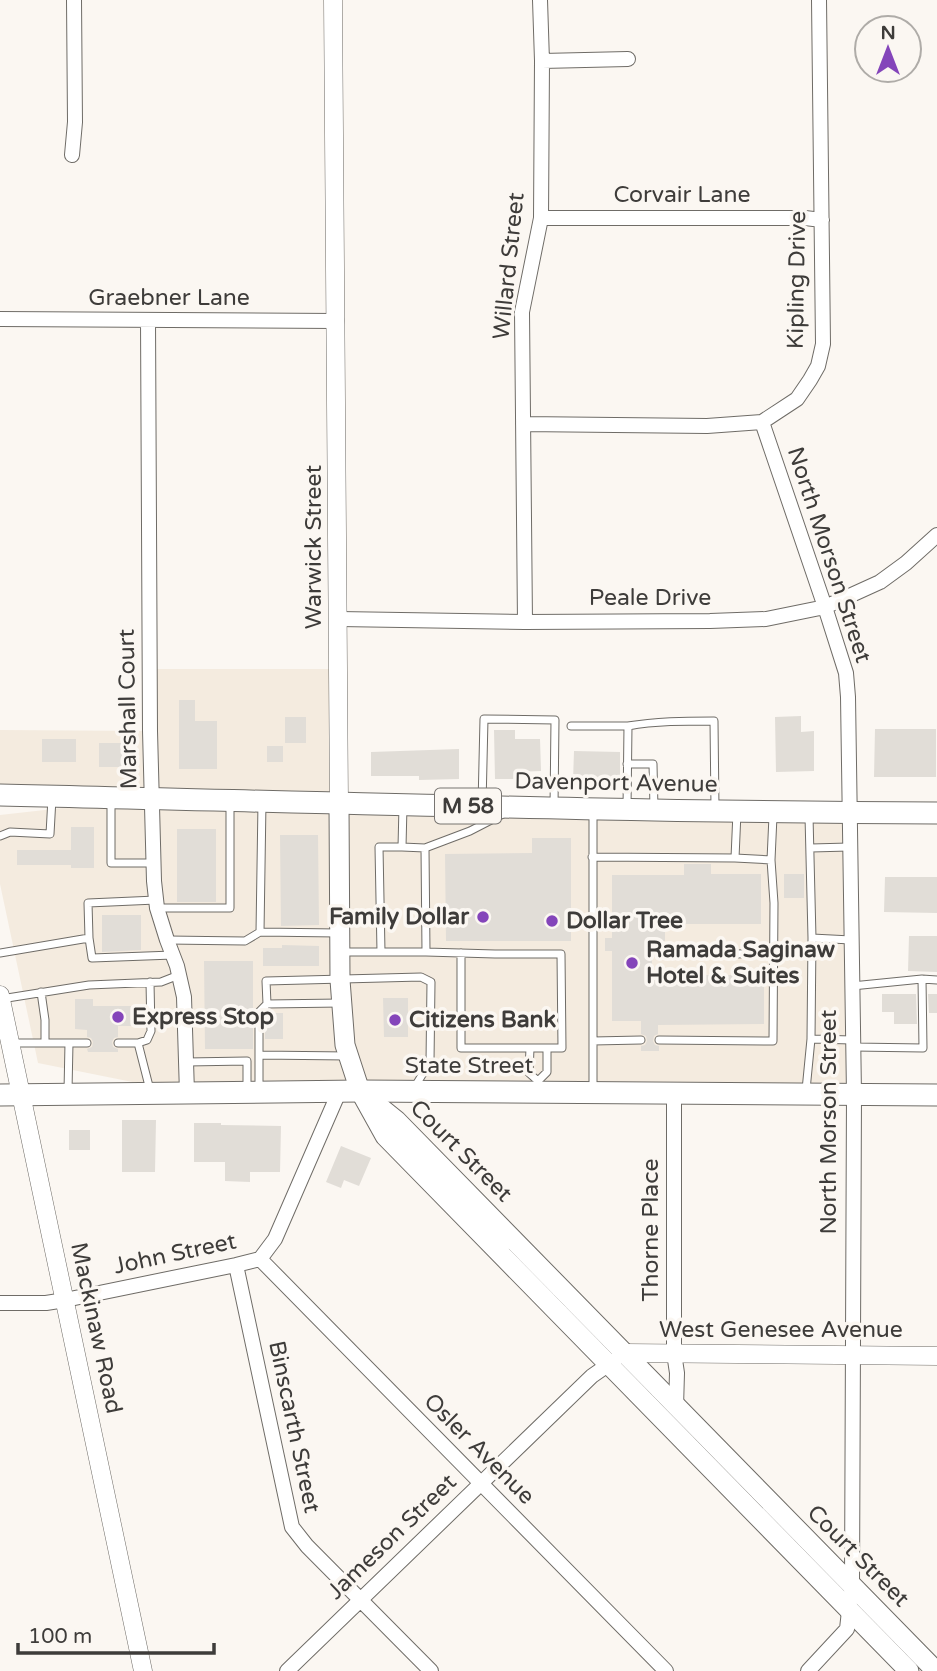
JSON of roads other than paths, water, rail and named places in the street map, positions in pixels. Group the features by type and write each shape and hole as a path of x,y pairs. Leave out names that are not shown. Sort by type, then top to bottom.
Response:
{"main road":[{"name":"Davenport Avenue","path":"0,794 482,807 937,813"},
{"name":"Warwick Street","path":"340,804 340,980 345,1045 349,1056 350,1092"},
{"name":"State Street","path":"0,1095 412,1092 538,1087 593,1093 937,1095"},
{"name":"Court Street","path":"350,1092 385,1136 616,1359 850,1612 909,1671"},
{"name":"Court Street","path":"616,1359 676,1407 936,1671"}],"street":[{"path":"72,155 75,122 74,0"},
{"name":"Warwick Street","path":"333,0 340,804"},
{"name":"Willard Street","path":"525,622 522,312 541,218 540,0"},
{"name":"Kipling Drive","path":"523,424 707,426 762,422 797,399 818,366 822,344 818,0"},
{"path":"542,61 628,59"},
{"name":"Corvair Lane","path":"541,218 822,220"},
{"name":"Graebner Lane","path":"0,319 337,321"},
{"name":"Marshall Court","path":"148,320 153,863 157,904 184,997 187,1093"},
{"name":"North Morson Street","path":"762,422 846,673 848,697 853,1044 850,1612"},
{"name":"Peale Drive","path":"339,619 525,622 766,619 825,607 880,582 936,537"},
{"name":"Mackinaw Road","path":"0,997 143,1671"},
{"name":"John Street","path":"0,1303 46,1303 65,1300 260,1259 275,1239 350,1092"},
{"name":"Thorne Place","path":"674,1094 676,1407"},
{"name":"Osler Avenue","path":"260,1259 666,1671"},
{"name":"Binscarth Street","path":"236,1265 292,1527 307,1546 430,1671"},
{"name":"West Genesee Avenue","path":"616,1359 674,1353 937,1356"},
{"name":"Jameson Street","path":"287,1671 480,1482 592,1376 616,1359"},
{"path":"808,1671 847,1629 850,1612"}],"lane":[{"path":"482,807 484,719 555,720 554,808"},
{"path":"571,726 714,721 715,810"},
{"path":"626,809 628,726"},
{"path":"627,764 653,764 654,809"},
{"path":"0,836 10,832 50,834 52,796"},
{"path":"111,797 111,863 153,863"},
{"path":"173,955 92,958 88,903 230,908 230,800"},
{"path":"260,932 262,801"},
{"path":"402,846 403,805"},
{"path":"381,952 379,846 425,848 470,831 516,807"},
{"path":"593,808 593,1093"},
{"path":"735,858 737,812"},
{"path":"659,1040 773,1041 773,812"},
{"path":"805,1094 811,1039 809,812"},
{"path":"811,848 849,847"},
{"path":"425,848 426,952"},
{"path":"592,857 771,860"},
{"path":"167,940 245,941 260,932 340,943 381,952 561,954 562,1048 461,1048 461,953"},
{"path":"0,953 89,938"},
{"path":"812,938 851,940"},
{"path":"735,954 774,953"},
{"path":"0,997 89,985 161,982 179,975"},
{"path":"253,1093 259,1055 259,1013 267,1004 266,981 421,977 431,982 430,1062 412,1092"},
{"path":"811,1039 923,1048 922,979"},
{"path":"852,986 937,980"},
{"path":"118,1043 147,1040 150,1031 150,982"},
{"path":"41,992 45,1043"},
{"path":"267,1004 341,1003"},
{"path":"593,1041 641,1040"},
{"path":"10,1043 87,1043"},
{"path":"68,1095 69,1043"},
{"path":"138,1043 152,1094"},
{"path":"530,1048 529,1073 538,1087 547,1072 547,1048"},
{"path":"259,1055 349,1056"},
{"path":"186,1062 247,1061 253,1093"}],"place":[{"name":"Family Dollar","path":"483,917"},
{"name":"Dollar Tree","path":"552,921"},
{"name":"Ramada Saginaw Hotel & Suites","path":"632,963"},
{"name":"Express Stop","path":"118,1017"},
{"name":"Citizens Bank","path":"395,1020"}]}
